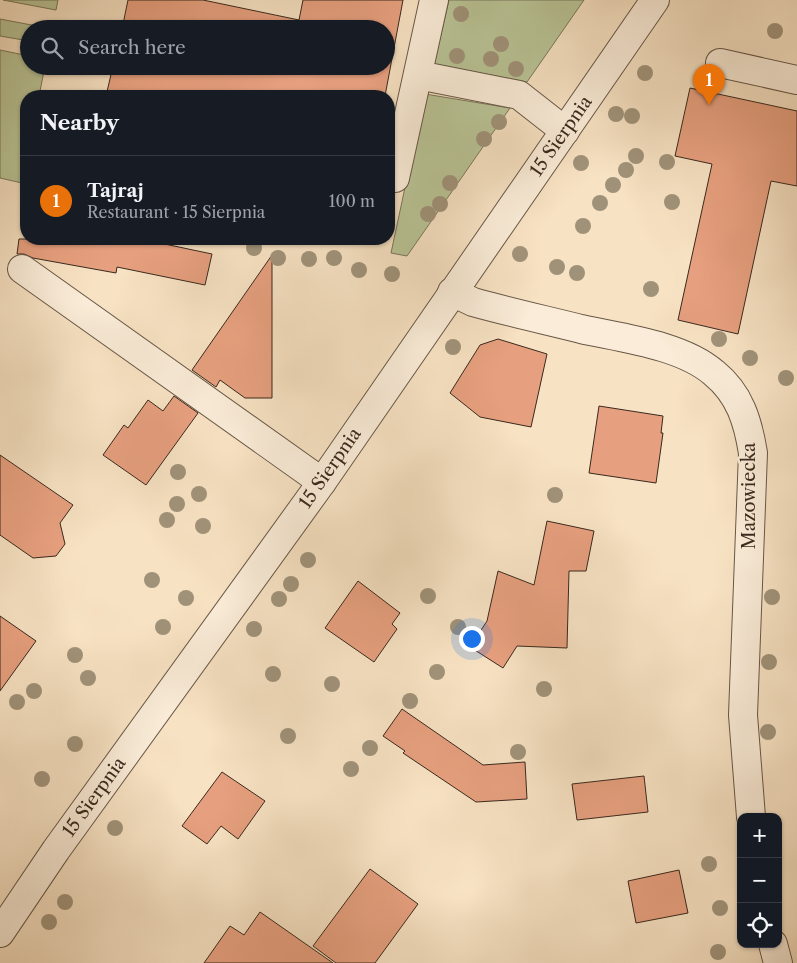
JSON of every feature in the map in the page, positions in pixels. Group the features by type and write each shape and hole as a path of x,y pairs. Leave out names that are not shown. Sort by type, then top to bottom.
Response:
{"street":[{"path":"395,178 434,0"},
{"name":"15 Sierpnia","path":"0,933 56,850 322,482 655,0"},
{"path":"720,63 797,80"},
{"path":"418,76 519,95 565,131"},
{"path":"22,269 322,482"},
{"name":"Mazowiecka","path":"452,292 483,305 642,342 690,358 713,372 729,388 742,407 749,429 753,453 744,715 751,813"},
{"path":"774,948 778,963"}],"green space":[{"path":"3,0 58,0 56,10"},
{"path":"449,0 584,0 527,82 434,64"},
{"path":"0,19 20,23 20,39 0,36"},
{"path":"0,50 20,54 20,75 43,75 40,90 20,90 20,183 0,178"},
{"path":"425,94 510,108 407,256 391,253 393,245 395,245 395,234"}],"building":[{"path":"128,0 203,0 299,20 124,20"},
{"path":"303,0 403,0 395,43 395,20 299,20"},
{"path":"111,75 389,75 386,90 107,90"},
{"path":"690,88 797,111 797,186 771,181 738,334 678,320 712,164 675,156"},
{"path":"20,239 20,245 169,245 212,254 205,285 117,267 116,273 17,254"},
{"path":"272,255 272,398 245,398 220,380 216,387 192,370"},
{"path":"498,339 547,354 531,427 480,417 450,393 480,345"},
{"path":"174,396 198,413 146,485 103,455 124,425 128,428 148,400 163,411"},
{"path":"599,406 663,416 661,433 663,433 656,483 589,473"},
{"path":"0,455 73,505 60,523 65,544 56,556 33,558 0,535"},
{"path":"547,521 594,531 586,571 569,571 567,648 517,646 503,668 470,647 487,621 498,571 534,585"},
{"path":"358,581 400,613 392,624 397,629 374,662 325,628"},
{"path":"0,616 36,641 0,691"},
{"path":"402,709 483,765 525,762 527,799 476,802 403,753 405,751 383,736"},
{"path":"222,772 265,801 238,839 221,826 207,844 182,826"},
{"path":"644,776 648,812 577,820 572,784"},
{"path":"370,869 418,904 375,963 336,963 313,946"},
{"path":"679,870 688,913 636,923 628,881"},
{"path":"260,912 333,963 204,963 230,926 244,935"}],"place":[{"name":"Tajraj","path":"709,105"}]}
